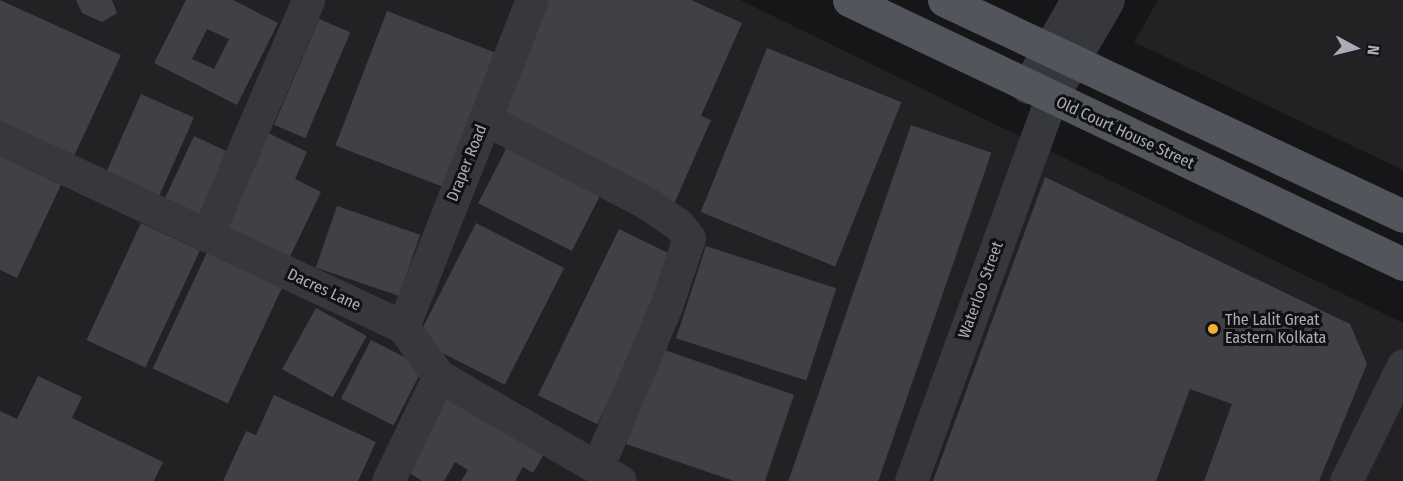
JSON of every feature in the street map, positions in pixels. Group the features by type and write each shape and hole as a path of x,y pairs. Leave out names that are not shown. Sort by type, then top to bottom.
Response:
{"main road":[{"name":"Old Court House Street","path":"849,0 1403,264"},
{"path":"944,0 1403,216"}],"street":[{"path":"207,236 308,0"},
{"name":"Draper Road","path":"403,327 532,0"},
{"path":"1061,54 1077,0"},
{"path":"1061,54 1108,0"},
{"name":"Waterloo Street","path":"911,481 1039,92 1061,54"},
{"path":"484,119 645,202 678,224 689,238 609,474"},
{"name":"Dacres Lane","path":"0,138 403,327 439,376 609,474"},
{"path":"1346,481 1403,365"},
{"path":"388,481 439,376"}],"shaded area":[{"path":"0,0 740,0 1403,323 1403,481 0,481"},
{"path":"1158,0 1403,0 1403,170 1134,42"}],"building":[{"path":"0,0 121,55 74,156 0,121"},
{"path":"76,0 112,0 117,13 102,22 82,13"},
{"path":"186,0 233,0 278,23 237,105 154,63","holes":["207,29 229,39 214,69 192,59"]},
{"path":"539,0 691,0 742,23 701,116 711,120 674,204 495,115"},
{"path":"387,11 501,55 449,189 335,145"},
{"path":"319,19 350,32 305,138 274,125"},
{"path":"767,48 901,102 835,266 701,212"},
{"path":"141,94 194,118 156,203 103,179"},
{"path":"911,125 991,153 878,481 789,481"},
{"path":"264,131 307,152 295,179 321,192 285,267 215,233"},
{"path":"194,136 239,157 207,226 162,205"},
{"path":"510,141 604,189 572,251 478,203"},
{"path":"0,156 61,185 17,278 0,270"},
{"path":"1045,177 1350,324 1367,364 1319,481 1204,481 1232,404 1190,389 1156,481 933,481"},
{"path":"337,206 420,235 399,296 316,267"},
{"path":"141,223 200,250 145,367 86,340"},
{"path":"476,223 564,268 505,385 417,340"},
{"path":"619,229 678,258 597,424 538,395"},
{"path":"706,246 836,288 806,381 676,338"},
{"path":"209,248 284,283 228,404 153,369"},
{"path":"316,308 367,336 333,397 282,369"},
{"path":"371,340 424,367 394,426 341,399"},
{"path":"659,348 794,395 765,481 734,481 626,444"},
{"path":"38,376 82,397 72,418 163,462 154,481 0,481 0,411 17,419"},
{"path":"274,395 376,442 358,481 223,481 246,431 256,435"},
{"path":"448,395 544,454 533,473 523,467 515,481 461,481 468,470 455,462 444,481 422,481 403,469"}],"place":[{"name":"The Lalit Great Eastern Kolkata","path":"1213,329"}]}
